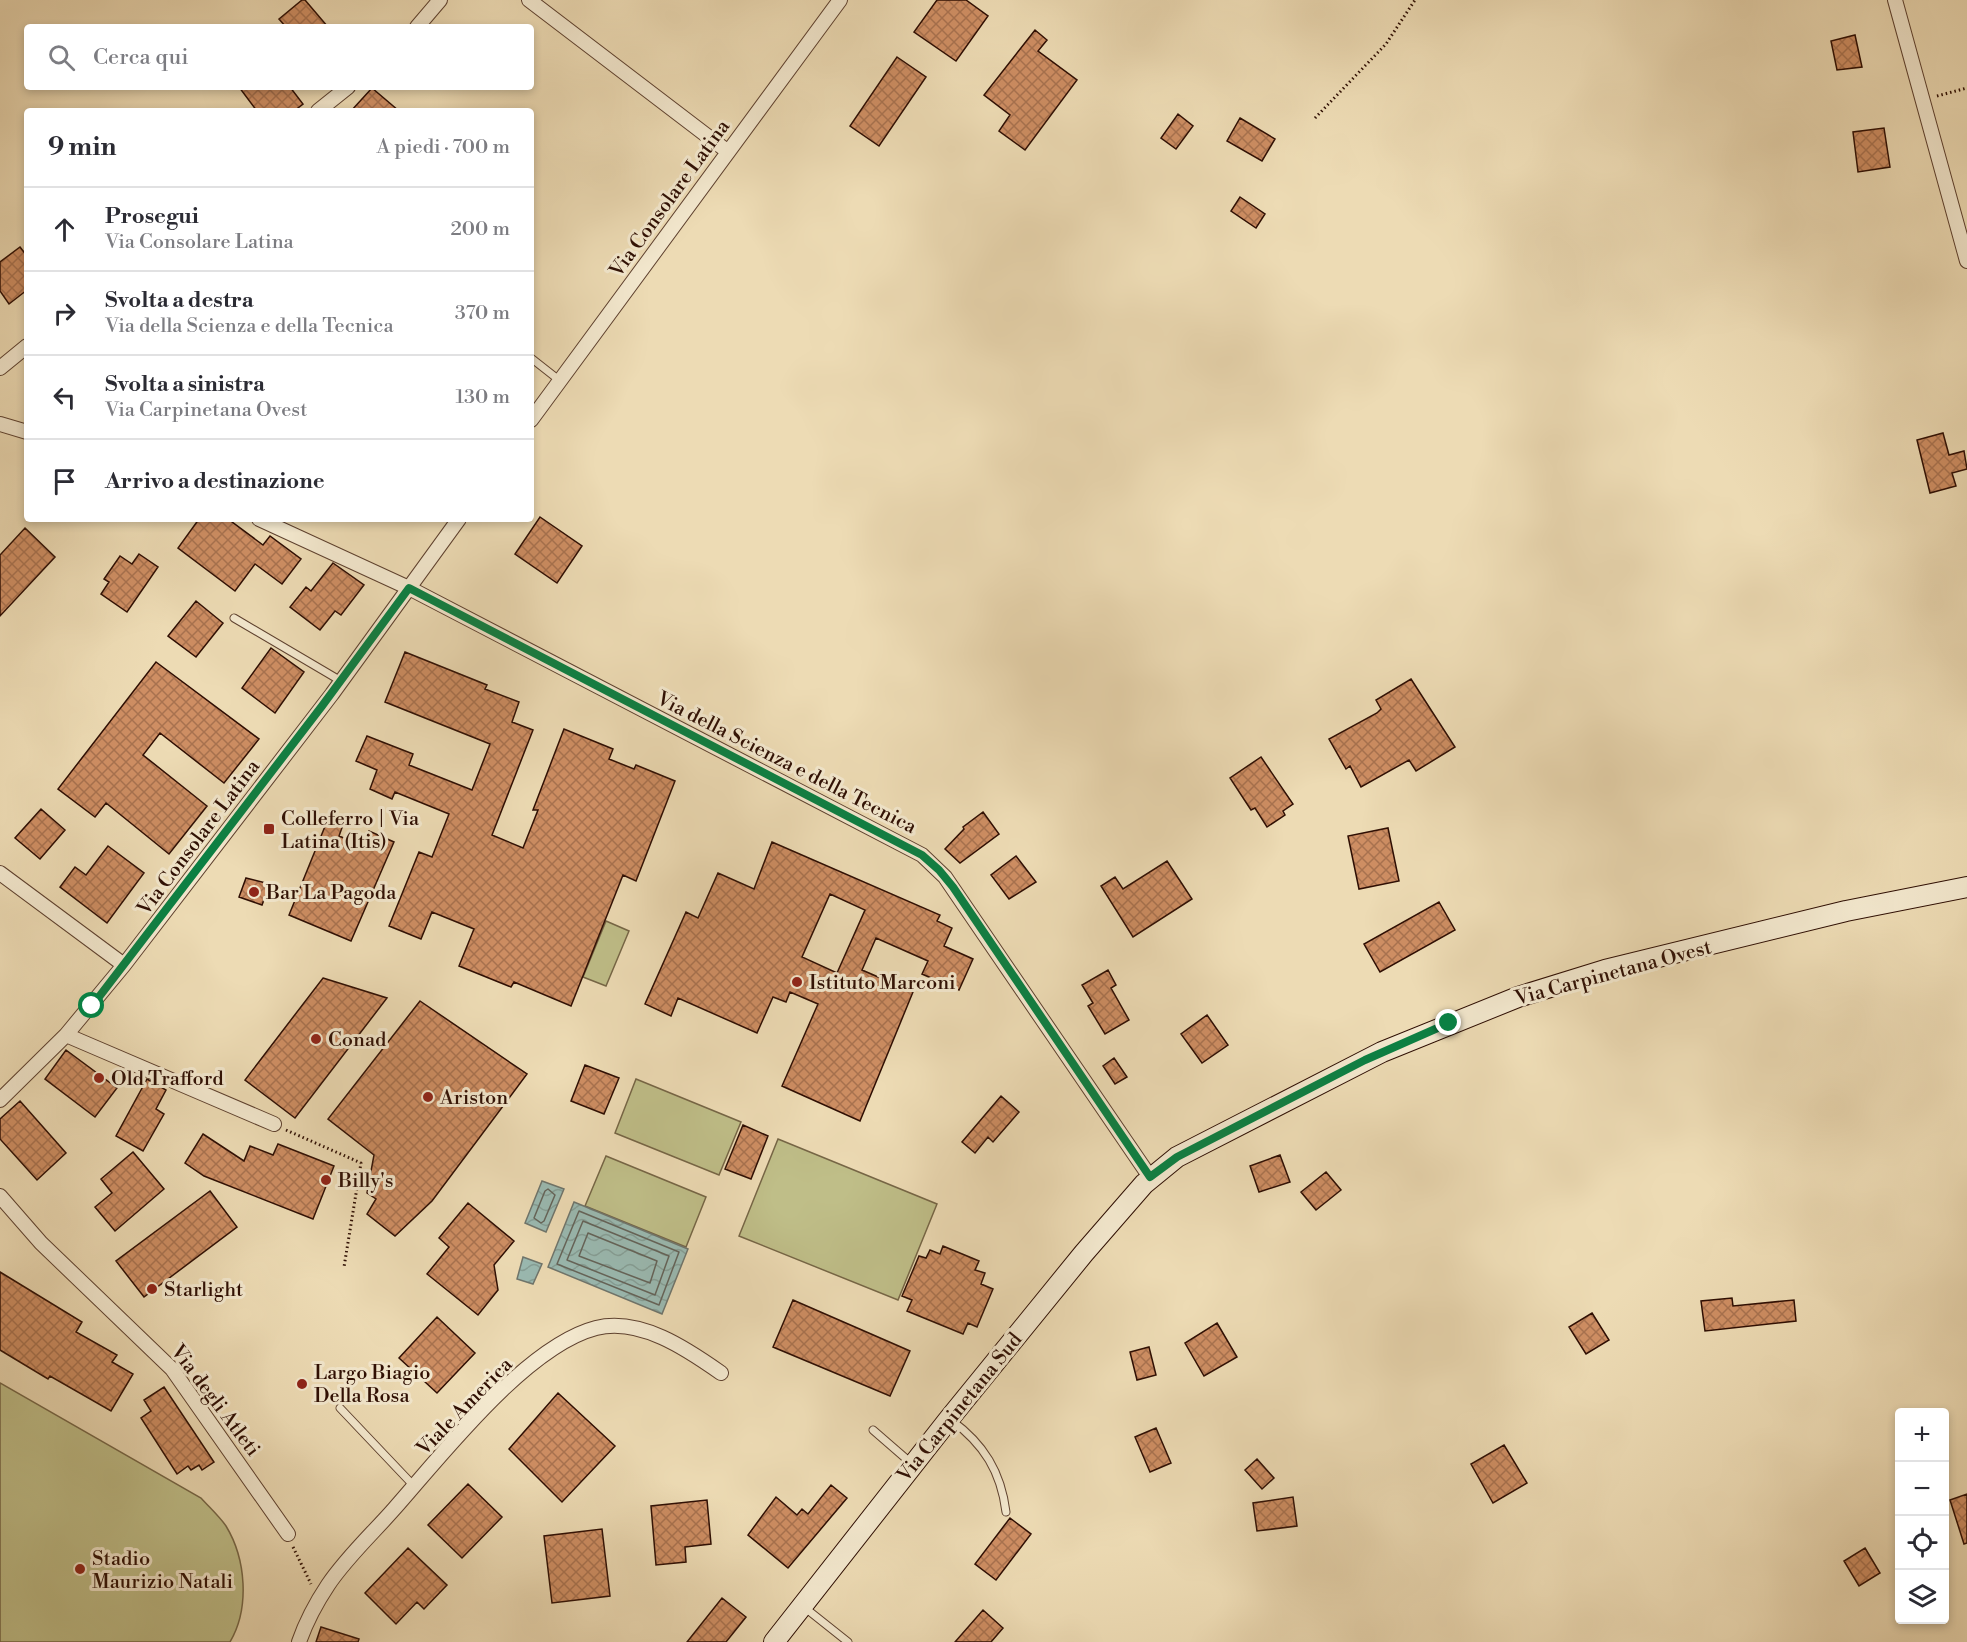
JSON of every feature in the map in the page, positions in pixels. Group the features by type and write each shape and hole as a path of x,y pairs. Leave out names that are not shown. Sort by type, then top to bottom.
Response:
{"main road":[{"name":"Via Carpinetana Ovest","path":"1150,1177 1177,1157 1365,1060 1438,1027 1518,997 1617,967 1857,909 1967,887"},
{"name":"Via Carpinetana Sud","path":"774,1642 949,1419 1150,1177"}],"street":[{"path":"420,24 440,0"},
{"path":"529,0 727,151"},
{"name":"Via Consolare Latina","path":"534,416 840,0"},
{"path":"1895,0 1967,261"},
{"path":"322,108 344,90"},
{"path":"0,368 24,348"},
{"path":"0,424 24,431"},
{"path":"266,522 409,588"},
{"name":"Via Consolare Latina","path":"1,1098 66,1035 124,965 342,681 457,522"},
{"name":"Via della Scienza e della Tecnica","path":"409,588 910,847 939,870 1150,1177"},
{"path":"0,873 124,965"},
{"path":"66,1035 274,1124"},
{"name":"Via degli Atleti","path":"0,1196 41,1243 172,1369 288,1534"},
{"name":"Viale America","path":"299,1642 318,1600 333,1578 414,1486 512,1382 547,1352 580,1334 606,1327 638,1329 676,1345 721,1373"}],"lane":[{"path":"534,360 559,380"},
{"path":"234,618 342,681"},
{"path":"340,1408 414,1486"},
{"path":"949,1419 986,1452 998,1477 1006,1512"},
{"path":"873,1430 913,1465"},
{"path":"802,1605 848,1642"}],"path":[{"path":"1315,118 1386,44 1415,0"},
{"path":"1923,100 1967,88"},
{"path":"274,1124 361,1163 344,1267"},
{"path":"288,1534 318,1600"}],"shaded area":[{"path":"606,921 629,931 606,986 583,977"},
{"path":"636,1079 741,1122 719,1175 615,1133"},
{"path":"778,1139 937,1204 898,1300 739,1236"},
{"path":"606,1156 706,1197 686,1247 585,1206"},
{"name":"Stadio Maurizio Natali","path":"0,1383 201,1498 217,1515 233,1539 238,1553 243,1584 241,1614 230,1642 0,1642"}],"water":[{"path":"542,1181 564,1189 546,1232 525,1223"},
{"path":"574,1202 688,1249 662,1314 548,1267"},
{"path":"523,1257 542,1264 533,1284 517,1279"}],"building":[{"path":"305,0 325,24 283,24 279,19"},
{"path":"937,0 966,0 988,16 956,61 914,32"},
{"path":"1035,30 1047,40 1038,51 1077,80 1025,150 999,131 1010,115 984,95"},
{"path":"1855,35 1862,67 1837,70 1831,41"},
{"path":"897,57 926,77 879,146 850,126"},
{"path":"241,90 292,90 303,104 298,108 255,108"},
{"path":"370,90 374,90 395,108 354,108"},
{"path":"1178,114 1193,126 1176,149 1161,138"},
{"path":"1240,118 1275,139 1262,161 1227,141"},
{"path":"1884,128 1890,167 1858,172 1853,132"},
{"path":"1240,197 1265,214 1256,228 1231,211"},
{"path":"20,247 24,252 24,292 9,304 0,291 0,262"},
{"path":"1943,433 1949,455 1964,451 1967,469 1952,473 1956,486 1930,493 1917,440"},
{"path":"540,517 582,546 557,583 515,554"},
{"path":"197,522 232,522 263,545 270,536 301,559 282,584 255,564 235,591 178,548"},
{"path":"25,528 55,557 0,616 0,555"},
{"path":"139,554 158,567 127,612 101,594 109,582 104,579 120,556 132,564"},
{"path":"333,563 364,585 341,615 335,611 320,630 290,607 306,587 311,591"},
{"path":"196,601 223,623 196,657 168,636"},
{"path":"271,648 304,672 275,713 242,688"},
{"path":"405,652 487,685 485,689 519,702 512,722 533,730 492,835 523,848 538,810 533,810 564,729 613,749 609,759 634,769 636,765 675,781 636,881 623,875 571,1006 514,982 511,987 459,966 474,929 432,912 421,939 389,926 419,852 432,857 449,814 395,792 392,799 370,789 377,770 356,761 367,736 413,754 409,765 472,790 490,744 385,702"},
{"path":"156,662 259,739 224,783 160,733 143,755 207,806 169,854 106,803 95,817 58,789"},
{"path":"1411,679 1455,747 1416,771 1409,760 1361,787 1350,766 1346,769 1329,739 1377,713 1381,709 1376,700"},
{"path":"1261,757 1293,804 1283,811 1285,815 1267,827 1255,808 1251,810 1230,778"},
{"path":"41,809 65,830 40,859 15,838"},
{"path":"983,812 999,834 960,863 945,849 964,829 963,827"},
{"path":"328,819 343,825 339,836 363,846 369,831 394,842 351,941 289,915"},
{"path":"1388,828 1399,881 1359,889 1348,836"},
{"name":"Istituto Marconi","path":"772,842 940,915 937,921 952,928 944,946 973,959 959,990 922,974 928,961 876,938 862,970 913,992 860,1121 782,1086 818,1004 790,992 786,1002 773,997 757,1033 678,998 671,1016 645,1004 686,912 698,918 718,873 754,889","holes":["830,894 865,910 837,973 802,957"]},
{"path":"108,846 144,873 107,923 60,887 75,867 86,875"},
{"path":"1016,856 1036,882 1009,899 991,875"},
{"path":"1167,861 1192,899 1133,937 1101,886 1115,877 1123,889"},
{"name":"Bar La Pagoda","path":"246,878 270,884 262,905 239,897"},
{"path":"1439,902 1455,930 1380,972 1364,944"},
{"path":"1108,970 1116,985 1111,988 1129,1020 1105,1034 1088,1006 1093,1003 1082,985"},
{"name":"Conad","path":"323,978 387,998 295,1118 245,1080"},
{"name":"Ariston","path":"420,1001 527,1074 432,1201 395,1236 367,1214 376,1199 367,1193 374,1155 328,1119"},
{"path":"1207,1015 1228,1045 1202,1063 1181,1034"},
{"path":"66,1050 117,1088 95,1117 45,1079"},
{"path":"1114,1058 1127,1077 1115,1084 1103,1066"},
{"path":"585,1065 619,1078 604,1114 571,1101"},
{"path":"147,1079 166,1090 156,1109 164,1114 143,1151 116,1136"},
{"path":"1001,1096 1019,1112 993,1142 988,1137 975,1153 962,1142"},
{"path":"20,1101 66,1153 37,1180 0,1139 0,1119"},
{"path":"743,1125 768,1136 751,1179 725,1169"},
{"path":"203,1134 244,1161 250,1146 273,1155 278,1144 334,1166 313,1219 204,1176 185,1163"},
{"path":"133,1152 164,1189 115,1231 95,1207 112,1193 101,1179"},
{"path":"1280,1155 1290,1182 1259,1192 1250,1166"},
{"path":"1326,1172 1341,1190 1316,1210 1301,1192"},
{"path":"210,1191 237,1227 144,1297 116,1261"},
{"path":"468,1203 514,1241 494,1265 498,1290 478,1315 427,1274 449,1247 439,1238"},
{"path":"943,1246 979,1261 975,1270 985,1273 981,1284 993,1289 977,1327 968,1323 963,1334 907,1311 912,1300 902,1296 919,1256 926,1258 930,1250 940,1254"},
{"path":"0,1272 82,1322 76,1332 117,1355 112,1362 133,1374 111,1411 50,1376 48,1379 0,1350"},
{"path":"1732,1298 1733,1306 1794,1300 1796,1321 1705,1331 1701,1301"},
{"path":"793,1300 910,1351 890,1396 773,1347"},
{"path":"1592,1313 1609,1340 1586,1354 1569,1327"},
{"path":"437,1317 475,1353 437,1393 399,1358"},
{"path":"1217,1323 1237,1357 1204,1376 1185,1343"},
{"path":"1149,1347 1156,1375 1137,1380 1130,1352"},
{"path":"164,1387 214,1462 202,1470 199,1465 191,1470 188,1466 177,1474 141,1418 151,1411 144,1400"},
{"path":"558,1393 615,1446 562,1502 509,1449"},
{"path":"1156,1428 1171,1463 1150,1472 1135,1437"},
{"path":"1504,1445 1527,1483 1493,1503 1471,1464"},
{"path":"1257,1459 1274,1478 1262,1489 1245,1470"},
{"path":"468,1484 502,1517 462,1558 428,1525"},
{"path":"831,1485 847,1498 788,1568 748,1535 776,1497 797,1515 802,1509 808,1514"},
{"path":"1967,1494 1967,1543 1964,1544 1950,1500"},
{"path":"1293,1497 1297,1526 1257,1531 1253,1503"},
{"path":"707,1500 711,1544 685,1547 686,1562 656,1565 651,1506"},
{"path":"1010,1518 1031,1534 996,1580 975,1564"},
{"path":"602,1529 610,1596 552,1603 544,1536"},
{"path":"408,1548 447,1585 424,1609 417,1602 396,1624 365,1593"},
{"path":"1865,1548 1880,1573 1859,1586 1844,1561"},
{"path":"722,1598 746,1617 726,1642 687,1642"},
{"path":"983,1610 1003,1628 991,1642 955,1642"},
{"path":"321,1627 359,1639 358,1642 316,1642"}],"place":[{"name":"Colleferro | Via Latina (Itis)","path":"269,829"},
{"name":"Bar La Pagoda","path":"254,892"},
{"name":"Istituto Marconi","path":"797,982"},
{"name":"Conad","path":"316,1039"},
{"name":"Old Trafford","path":"99,1078"},
{"name":"Ariston","path":"428,1097"},
{"name":"Billy's","path":"326,1180"},
{"name":"Starlight","path":"152,1289"},
{"name":"Largo Biagio Della Rosa","path":"302,1384"},
{"name":"Stadio Maurizio Natali","path":"80,1569"}],"route":[{"path":"92,1006 322,706 409,588 922,855 953,887 1150,1177 1177,1157 1365,1060 1449,1023"}]}
